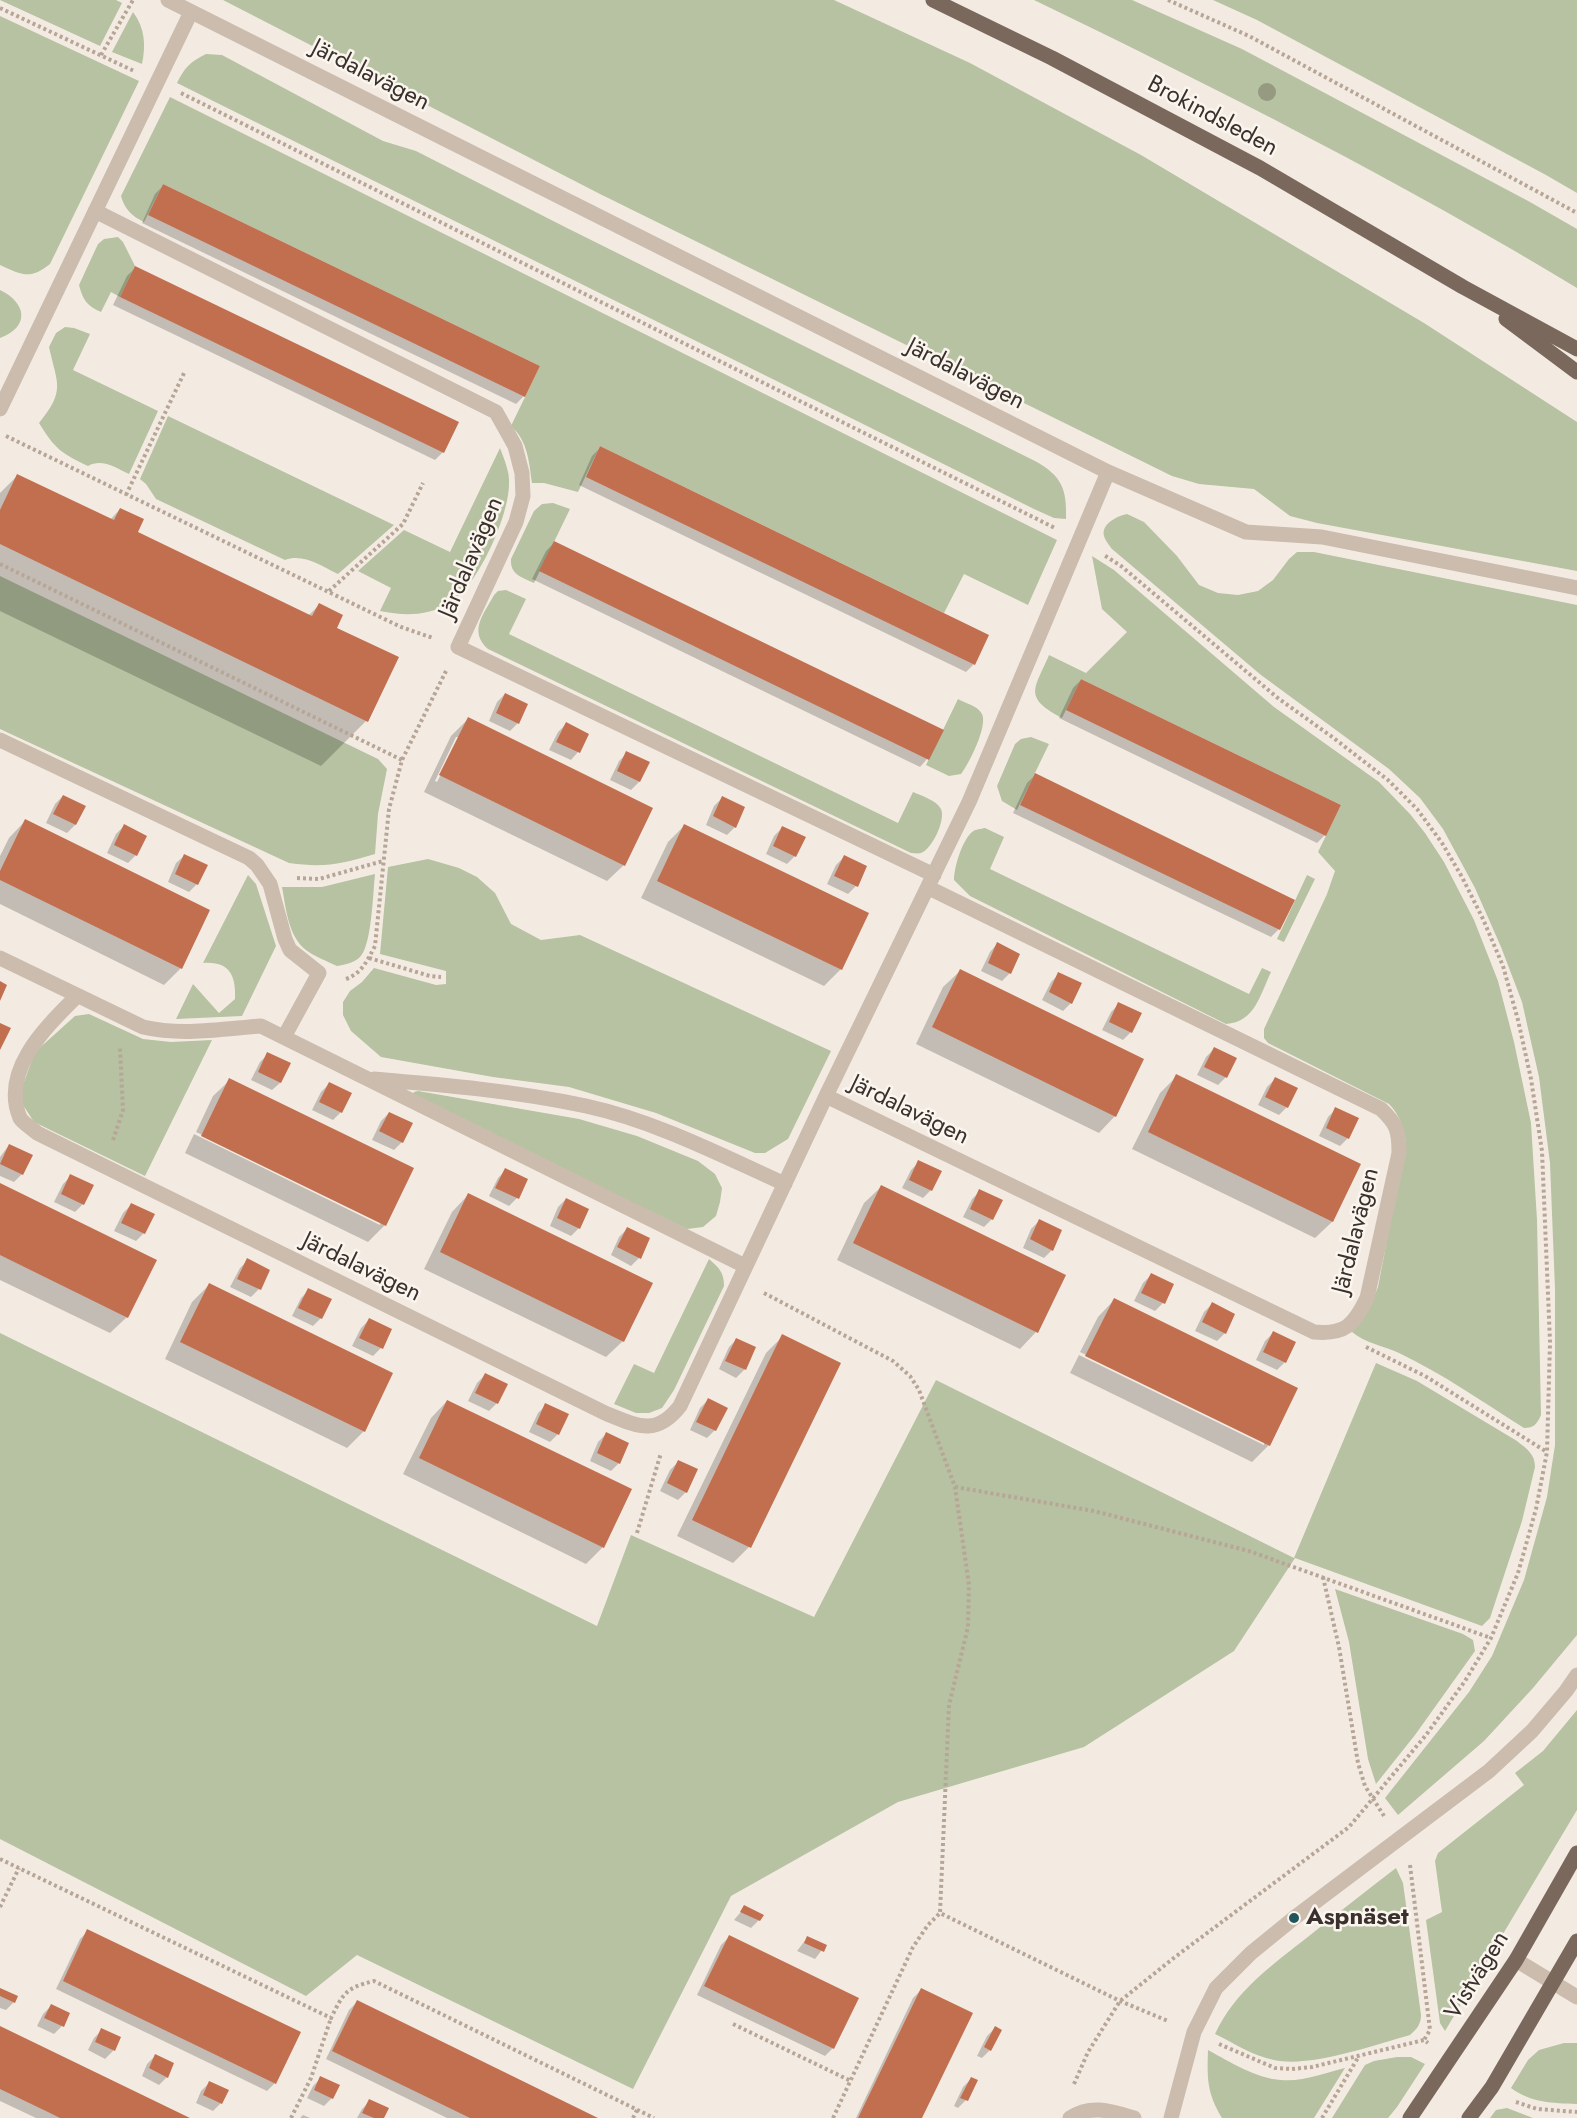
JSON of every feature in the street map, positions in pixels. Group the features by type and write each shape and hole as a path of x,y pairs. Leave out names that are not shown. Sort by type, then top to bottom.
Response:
{"main road":[{"name":"Brokindsleden","path":"933,0 1052,58 1260,168 1463,287 1577,349"},
{"name":"Brokindsleden","path":"1463,287 1577,372"},
{"name":"Vistvägen","path":"1410,2118 1516,1960 1577,1853"},
{"path":"1469,2118 1492,2087 1577,1941"}],"street":[{"name":"Järdalavägen","path":"168,0 1108,472 1246,532 1322,537 1577,588"},
{"path":"0,409 191,12"},
{"name":"Järdalavägen","path":"95,211 496,412 515,446 522,473 523,496 516,522 458,647 1381,1109 1394,1122 1399,1135 1400,1153 1367,1298 1358,1316 1345,1329 1330,1334 1314,1332 826,1096"},
{"name":"Järdalavägen","path":"77,996 31,1041 16,1065 9,1087 12,1104 21,1120 38,1133 605,1413 639,1427 655,1426 670,1419 680,1406 826,1096 974,792 1108,472"},
{"path":"0,740 249,858 270,884 290,950 319,973 284,1037"},
{"path":"0,958 143,1028 161,1032 192,1032 261,1026 742,1273"},
{"path":"365,1078 493,1090 588,1107 670,1132 785,1184"},
{"path":"1171,2118 1194,2032 1216,1988 1251,1953 1294,1918 1489,1771 1532,1731 1566,1692 1577,1675"},
{"path":"1516,1960 1577,1997"},
{"path":"1070,2118 1081,2110 1109,2110 1134,2118"}],"path":[{"path":"101,55 133,0"},
{"path":"1168,0 1249,36 1577,213"},
{"path":"126,495 185,371"},
{"path":"0,433 401,627 458,647 402,760 389,809 375,946 368,963 356,976 345,980 334,979 319,973"},
{"path":"329,591 404,524 423,483"},
{"path":"0,564 402,760"},
{"path":"265,875 319,879 383,861"},
{"path":"369,958 430,976 441,976"},
{"path":"99,1165 116,1134 123,1110 119,1016"},
{"path":"742,1273 893,1361 910,1376 919,1390 955,1486 969,1585 968,1627 949,1705 940,1913 928,1925 913,1947 833,2118"},
{"path":"1345,1329 1360,1345 1425,1376 1547,1452"},
{"path":"637,1533 664,1442 664,1422"},
{"path":"955,1486 1094,1511 1249,1551 1491,1638"},
{"path":"940,1913 1120,2001 1275,2068 1312,2067 1424,2040 1431,2030 1410,1867 1400,1839 1365,1786 1358,1763 1339,1647 1323,1577"},
{"path":"0,1859 331,2018"},
{"path":"0,1906 19,1868"},
{"path":"291,2118 311,2078 331,2018 341,1998 352,1986 375,1981 654,2118"},
{"path":"733,2025 851,2081"},
{"path":"1424,2040 1451,2059"},
{"path":"1322,2118 1360,2055"},
{"path":"1492,2087 1517,2103 1537,2109 1577,2112"},
{"path":"633,2118 638,2110"}],"green space":[{"path":"0,0 116,0 122,3 100,46"},
{"path":"223,0 834,0 970,63 1141,155 1424,323 1577,422 1577,571 1317,523 1290,516 1254,489 1199,484 1172,476 600,194"},
{"path":"1034,0 1132,0 1242,49 1577,229 1577,288 1377,174"},
{"path":"1213,0 1577,0 1577,193 1257,20"},
{"path":"133,12 144,37 142,64 112,52"},
{"path":"0,16 139,81 50,264 31,274 20,273 0,265"},
{"path":"206,54 222,55 383,141 416,151 1035,461 1051,472 1061,484 1064,491 1066,519 1054,518 1034,509 177,83 188,66"},
{"path":"170,97 1057,540 1028,605 964,574 944,613 600,446 578,492 544,483 532,483 529,460 524,445 511,426 540,366 163,184 144,222 130,212 121,196"},
{"path":"118,237 135,266 120,297 111,292 101,312 86,302 79,285 98,244 104,239"},
{"path":"0,290 16,301 21,315 16,328 0,338"},
{"path":"65,327 90,334 73,370 158,411 129,474 104,463 88,466 71,457 54,445 39,423 48,412 56,394 56,379 49,347 56,333"},
{"path":"168,416 394,525 338,574 305,559 285,560 156,499 140,479"},
{"path":"500,448 509,475 508,498 489,551 469,584 458,597 447,605 431,611 398,614 380,611 391,588 358,571 404,530 450,552"},
{"path":"553,503 570,509 534,583 521,577 512,569 511,559 534,511 542,504"},
{"path":"1127,514 1144,522 1177,556 1199,585 1218,593 1238,595 1258,591 1273,580 1297,552 1314,552 1577,605 1577,1635 1533,1688 1484,1741 1398,1815 1385,1798 1469,1692 1492,1656 1524,1580 1547,1497 1555,1445 1555,1289 1550,1163 1539,1077 1522,1002 1501,947 1475,888 1443,829 1420,798 1389,769 1261,675 1112,549 1105,538 1105,528 1107,524"},
{"path":"1092,556 1114,570 1274,707 1379,782 1425,833 1444,862 1474,920 1498,981 1531,1123 1537,1220 1541,1415 1533,1426 1524,1428 1431,1370 1352,1332 1370,1307 1378,1287 1406,1142 1402,1126 1396,1112 1389,1104 1268,1043 1264,1038 1264,1029 1327,894 1335,871 1318,852 1341,805 1081,679 1062,718 1041,704 1035,692 1036,685 1049,655 1086,673 1127,632 1102,609"},
{"path":"0,576 378,759 387,769 378,814 375,854 333,864 289,863 0,729"},
{"path":"506,590 526,599 509,634 898,823 913,792 928,799 939,806 942,814 940,827 933,840 921,853 911,853 488,649 479,636 480,622 494,595 498,591"},
{"path":"958,699 980,711 983,720 977,745 961,774 949,776 926,765"},
{"path":"1031,737 1049,744 1017,810 1002,801 997,786 1015,744 1021,739"},
{"path":"985,828 1004,837 990,869 1249,994 1262,968 1271,972 1255,1006 1244,1018 1226,1024 970,896 954,880 956,868 960,852 971,833"},
{"path":"428,859 459,868 477,877 495,893 511,924 541,940 580,935 831,1051 788,1139 765,1153 755,1153 656,1113 569,1087 493,1077 381,1057 351,1031 343,1015 343,1002 350,991 362,982 374,968 436,985 446,984 446,971 380,954 388,867"},
{"path":"375,874 367,943 359,958 337,966 306,950 295,937 282,887 322,887"},
{"path":"248,875 256,884 276,946 242,1016 176,1019 193,984 219,1013 235,999 234,983 225,967 203,963"},
{"path":"1307,875 1315,879 1284,942 1277,939"},
{"path":"89,1014 143,1039 171,1042 212,1040 145,1176 34,1122 23,1105 21,1090 35,1052 75,1016"},
{"path":"418,1091 579,1119 637,1136 698,1161 715,1174 722,1188 716,1216 703,1227 687,1229 412,1096"},
{"path":"709,1259 720,1271 724,1286 674,1390 662,1408 649,1413 636,1413 614,1404 634,1364 654,1373"},
{"path":"0,1333 597,1626 631,1535 814,1617 936,1380 1294,1558 1376,1363 1417,1381 1517,1441 1532,1455 1535,1467 1522,1521 1490,1618 1482,1626 1295,1558 1234,1651 1084,1747 898,1802 731,1896 633,2089 357,1955 306,1996 0,1839"},
{"path":"1335,1589 1463,1634 1473,1640 1475,1651 1415,1735 1376,1784 1368,1759 1349,1642"},
{"path":"1577,1710 1577,1810 1445,2031 1440,2023 1426,1920 1442,1912 1435,1861 1438,1853 1524,1785 1515,1773 1543,1751"},
{"path":"1396,1868 1403,1883 1421,2015 1417,2028 1410,2035 1342,2054 1289,2062 1259,2056 1215,2034 1233,2005 1256,1980"},
{"path":"1564,2043 1577,2043 1577,2104 1535,2099 1511,2088 1528,2060 1539,2050"},
{"path":"1208,2050 1252,2073 1271,2079 1306,2078 1345,2068 1314,2118 1222,2118 1213,2101 1209,2086"},
{"path":"1397,2057 1411,2057 1425,2064 1388,2118 1332,2118 1365,2065"},
{"path":"1507,2108 1533,2118 1490,2118 1496,2110"}],"building":[{"path":"163,184 540,366 525,397 148,215"},
{"path":"135,266 459,422 444,453 120,297"},
{"path":"600,446 989,635 975,665 586,477"},
{"path":"17,474 114,520 120,508 144,519 138,532 312,616 319,603 343,615 337,628 399,657 368,722 0,544 0,510"},
{"path":"554,541 944,730 929,760 539,571"},
{"path":"1081,679 1341,805 1326,836 1066,710"},
{"path":"505,693 528,704 519,724 496,713"},
{"path":"468,717 653,808 625,866 439,775"},
{"path":"566,722 589,734 580,753 556,742"},
{"path":"626,751 650,762 640,782 617,771"},
{"path":"1035,773 1295,900 1280,930 1020,805"},
{"path":"63,795 86,806 76,825 53,814"},
{"path":"722,796 745,807 736,828 713,816"},
{"path":"25,819 210,910 182,969 0,880 0,871"},
{"path":"124,824 147,836 137,856 114,845"},
{"path":"684,824 869,913 842,970 657,881"},
{"path":"782,826 806,837 796,857 773,846"},
{"path":"184,854 208,865 198,885 175,874"},
{"path":"844,855 867,866 858,887 834,876"},
{"path":"997,942 1020,954 1011,974 988,963"},
{"path":"960,969 1144,1059 1116,1117 932,1027"},
{"path":"1058,972 1082,983 1072,1004 1049,992"},
{"path":"0,981 7,985 0,1001"},
{"path":"1118,1002 1142,1013 1132,1033 1109,1022"},
{"path":"0,1023 11,1028 0,1050"},
{"path":"1214,1047 1237,1058 1227,1078 1204,1067"},
{"path":"267,1052 291,1063 281,1083 258,1072"},
{"path":"1176,1074 1361,1164 1333,1222 1148,1132"},
{"path":"1275,1077 1298,1088 1288,1108 1265,1097"},
{"path":"229,1078 414,1168 386,1226 201,1136"},
{"path":"329,1082 352,1093 342,1113 319,1102"},
{"path":"1335,1107 1359,1118 1349,1139 1326,1128"},
{"path":"389,1112 413,1123 403,1143 379,1131"},
{"path":"9,1144 33,1155 23,1175 0,1164"},
{"path":"918,1160 942,1171 932,1191 909,1180"},
{"path":"505,1168 528,1179 519,1199 495,1188"},
{"path":"70,1174 94,1185 84,1205 61,1194"},
{"path":"0,1183 157,1260 128,1318 0,1255"},
{"path":"881,1185 1066,1275 1038,1333 853,1243"},
{"path":"979,1189 1003,1200 993,1220 970,1209"},
{"path":"468,1193 653,1283 624,1342 440,1252"},
{"path":"566,1198 589,1209 580,1229 557,1218"},
{"path":"131,1203 155,1214 145,1234 121,1223"},
{"path":"1039,1219 1062,1230 1053,1251 1030,1239"},
{"path":"627,1227 650,1238 641,1259 617,1247"},
{"path":"247,1258 270,1270 261,1290 237,1279"},
{"path":"1151,1273 1174,1284 1165,1304 1141,1293"},
{"path":"209,1283 393,1373 365,1432 180,1342"},
{"path":"308,1288 332,1299 322,1319 298,1308"},
{"path":"1114,1298 1298,1388 1270,1446 1085,1356"},
{"path":"1212,1302 1235,1314 1226,1334 1202,1322"},
{"path":"369,1318 392,1329 383,1349 359,1338"},
{"path":"1273,1331 1296,1342 1286,1363 1263,1352"},
{"path":"782,1334 841,1363 751,1548 692,1520"},
{"path":"736,1338 756,1347 746,1370 725,1361"},
{"path":"485,1373 508,1384 498,1404 475,1393"},
{"path":"708,1398 728,1408 716,1431 696,1422"},
{"path":"447,1400 632,1489 604,1548 419,1458"},
{"path":"545,1403 569,1414 559,1435 536,1424"},
{"path":"606,1432 629,1443 620,1464 597,1453"},
{"path":"678,1460 698,1469 687,1493 667,1483"},
{"path":"744,1905 764,1915 760,1921 740,1912"},
{"path":"87,1929 301,2032 276,2084 63,1981"},
{"path":"729,1935 859,1998 834,2049 704,1986"},
{"path":"807,1936 827,1945 824,1952 804,1943"},
{"path":"0,1988 18,1996 15,2003 0,1996"},
{"path":"921,1988 973,2013 922,2118 858,2118"},
{"path":"357,2000 598,2118 470,2118 332,2051"},
{"path":"51,2004 70,2013 64,2027 44,2018"},
{"path":"0,2026 190,2118 60,2118 0,2089"},
{"path":"995,2026 1002,2030 991,2051 984,2047"},
{"path":"101,2028 121,2037 115,2051 95,2042"},
{"path":"155,2054 174,2063 168,2078 149,2068"},
{"path":"320,2076 340,2085 333,2099 314,2090"},
{"path":"971,2077 978,2080 968,2101 960,2098"},
{"path":"209,2081 229,2090 222,2104 203,2095"},
{"path":"369,2099 389,2108 384,2118 374,2118 362,2113"}],"place":[{"name":"Aspnäset","path":"1294,1918"}]}
